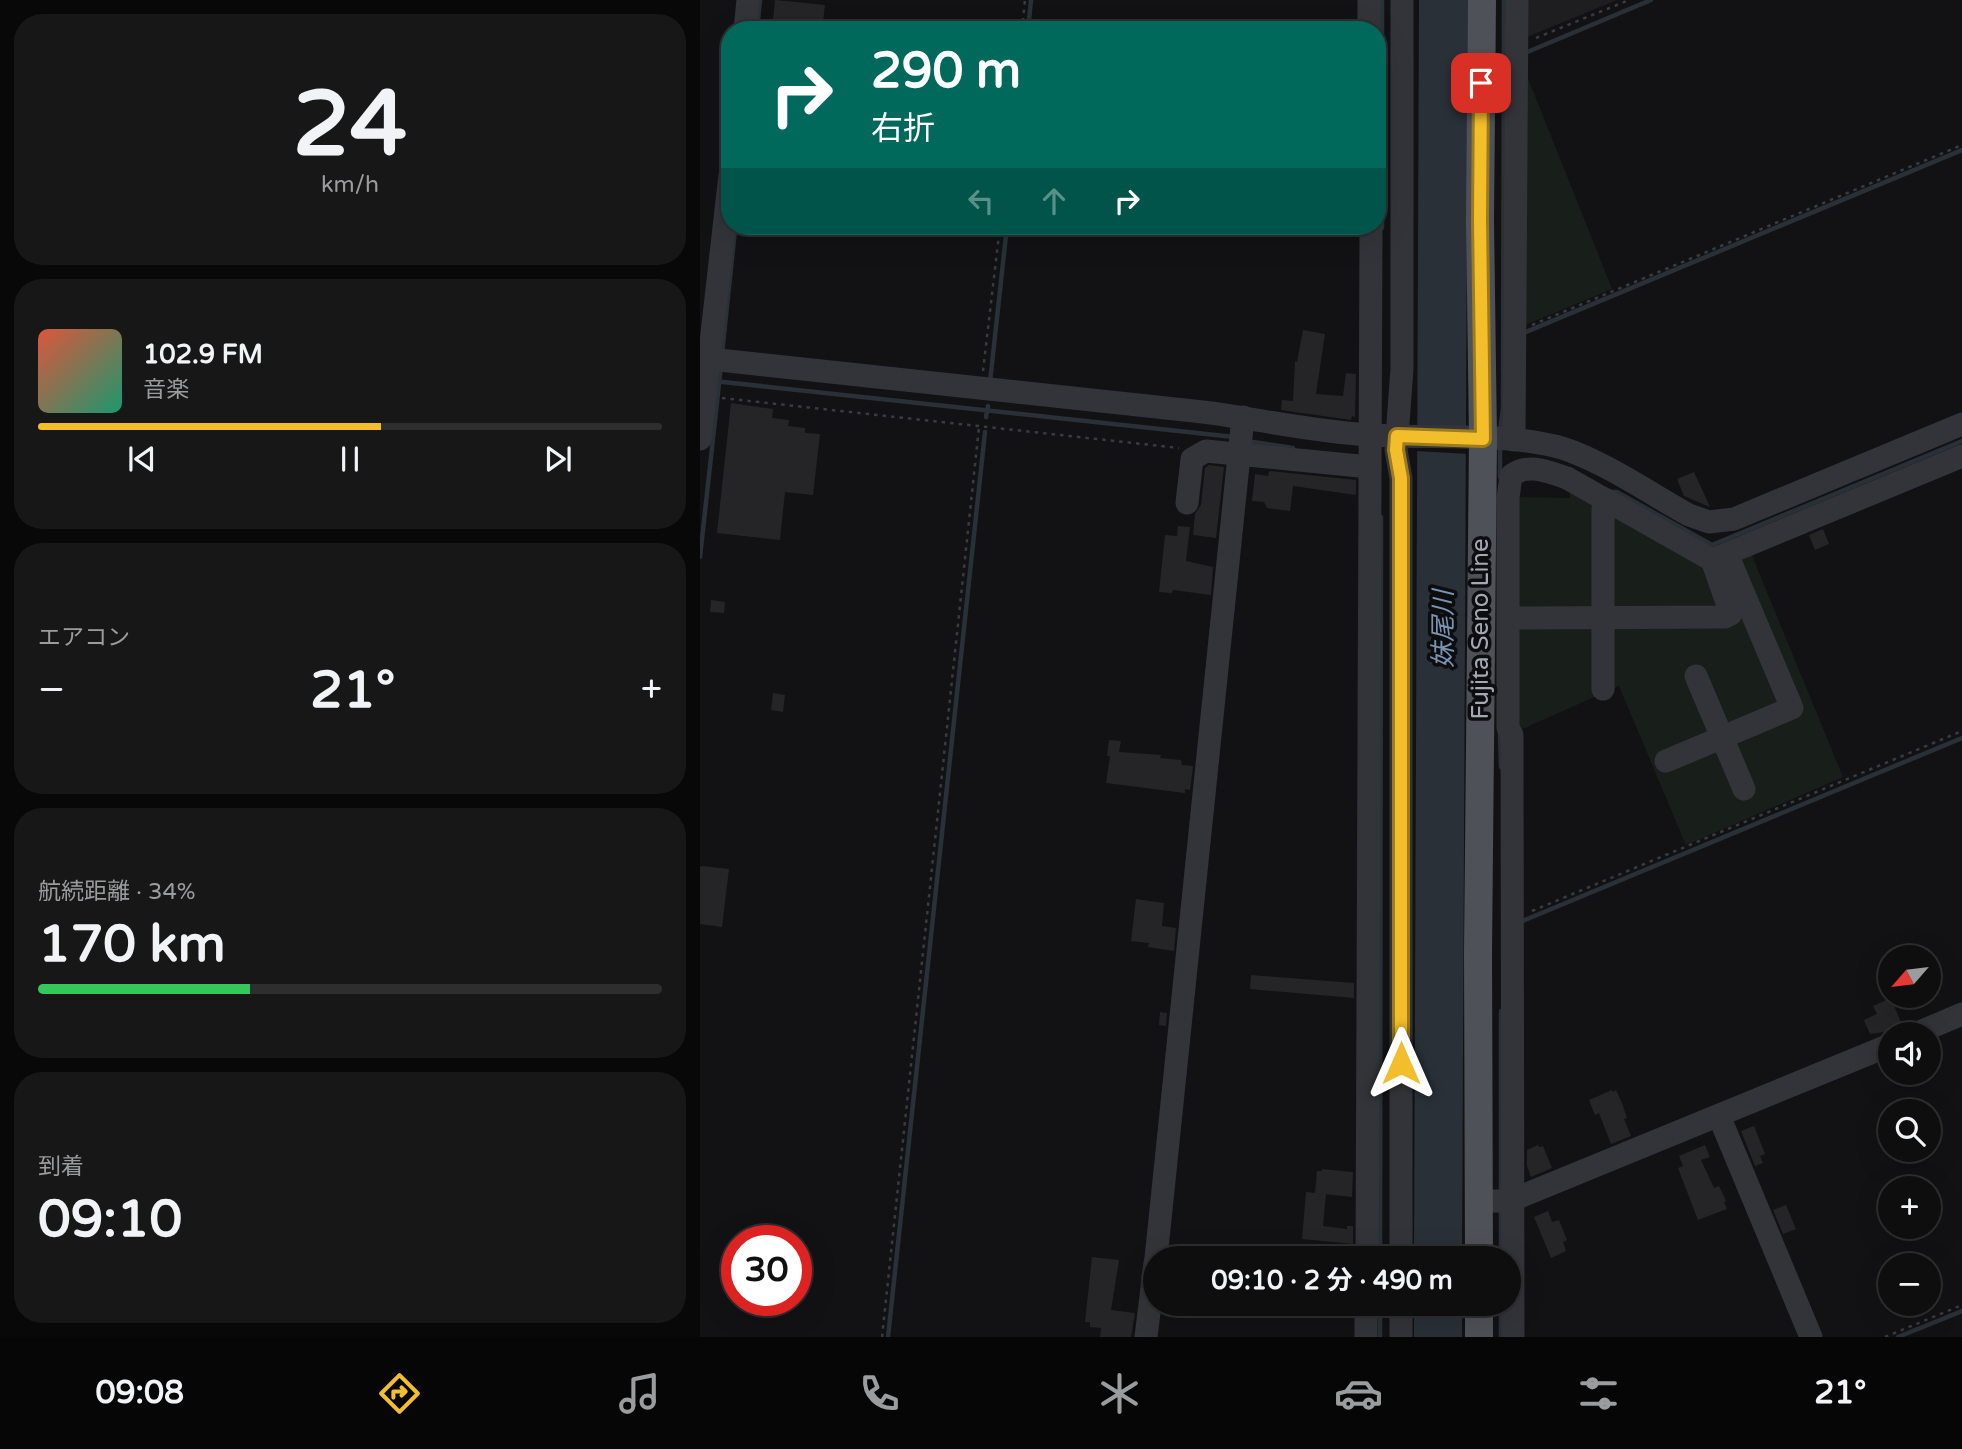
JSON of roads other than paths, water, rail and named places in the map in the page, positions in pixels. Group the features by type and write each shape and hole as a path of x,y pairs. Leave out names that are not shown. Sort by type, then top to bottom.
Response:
{"main road":[{"name":"Fujita Seno Line","path":"1482,0 1480,220 1494,439 1478,898 1498,1201 1483,1246"},
{"path":"1479,1316 1479,1337"}],"street":[{"path":"746,21 748,0"},
{"path":"1369,0 1369,21"},
{"path":"1367,1246 1370,467 1387,436 1402,369 1402,0"},
{"path":"1494,439 1515,332 1517,0"},
{"path":"700,439 712,359 724,235"},
{"path":"1372,235 1387,436 1396,450 1401,478 1401,1246"},
{"path":"712,359 982,388 1370,467"},
{"path":"1719,557 1888,472 1962,424"},
{"path":"1187,503 1192,459 1206,451 1244,442 1276,425 1387,436 1494,439 1564,449 1597,485 1719,557 1792,708 1666,761"},
{"path":"1157,1246 1244,442"},
{"path":"1513,1337 1498,1201 1512,920 1512,735 1508,728 1508,498 1511,476 1517,470 1545,470 1699,520 1721,522 1888,472 1962,456"},
{"path":"1597,485 1603,509 1603,689"},
{"path":"1508,618 1725,617 1731,614 1719,557"},
{"path":"1696,676 1744,789"},
{"path":"1941,1023 1962,1014"},
{"path":"1498,1201 1719,1116 1878,1050"},
{"path":"1719,1116 1811,1337"},
{"path":"1146,1337 1148,1316"},
{"path":"1366,1316 1366,1337"},
{"path":"1401,1316 1401,1337"}],"water":[{"name":"妹尾川","path":"1419,0 1468,0 1462,1246 1414,1246"},
{"path":"1414,1316 1462,1316 1462,1337 1414,1337"}],"waterway":[{"path":"758,21 760,0"},
{"path":"1029,21 1031,0"},
{"path":"1382,0 1382,21"},
{"path":"1500,431 1503,409 1504,0"},
{"path":"1525,53 1651,0"},
{"path":"1521,334 1962,150"},
{"path":"722,354 734,235"},
{"path":"990,382 1006,235"},
{"path":"700,557 721,366"},
{"path":"714,381 1234,437"},
{"path":"986,417 988,406"},
{"path":"888,1337 985,432"},
{"path":"1246,441 1293,448"},
{"path":"1612,492 1617,492 1712,545 1962,441"},
{"path":"1500,447 1500,477"},
{"path":"1380,1246 1381,517"},
{"path":"1500,734 1501,767"},
{"path":"1520,922 1962,738"},
{"path":"1501,1011 1501,1194"},
{"path":"1501,1207 1501,1246"},
{"path":"1898,1337 1962,1311"},
{"path":"1380,1316 1380,1337"},
{"path":"1501,1316 1501,1337"}]}
